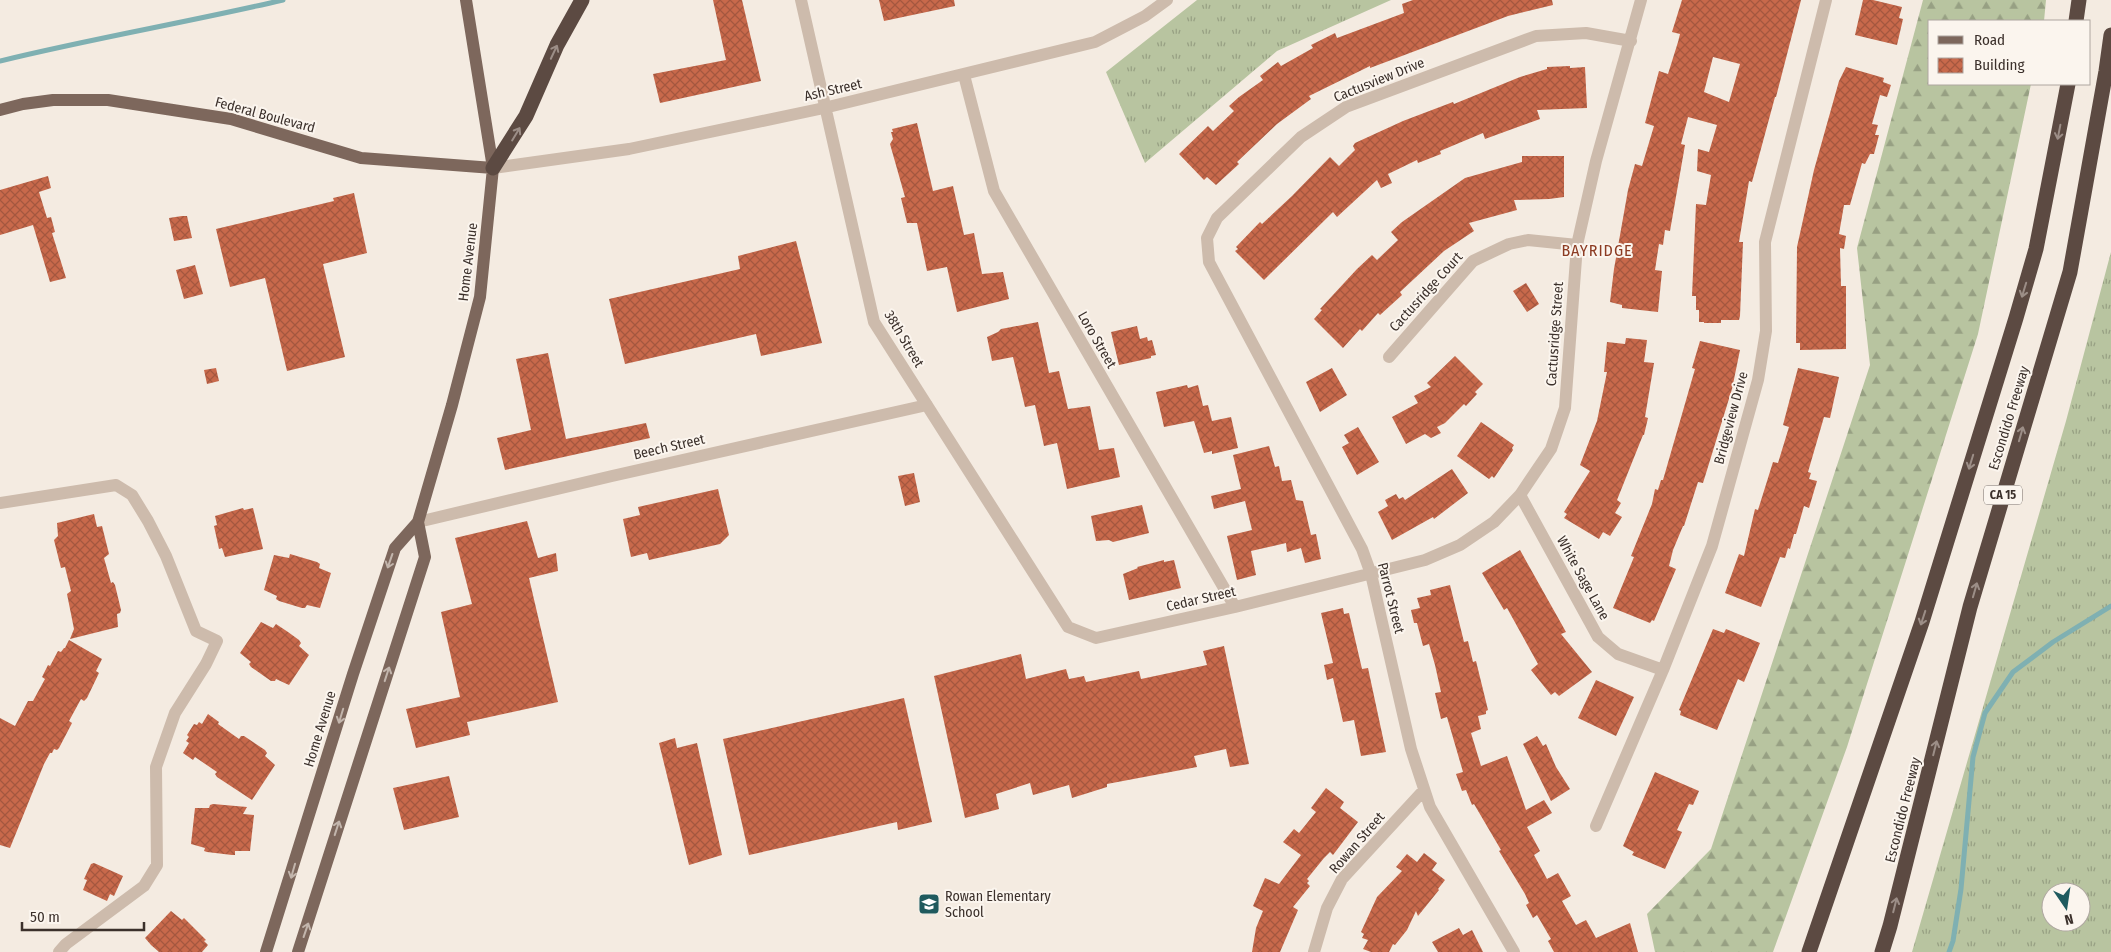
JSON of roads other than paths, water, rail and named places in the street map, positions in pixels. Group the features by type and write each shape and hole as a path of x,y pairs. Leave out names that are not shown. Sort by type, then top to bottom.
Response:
{"highway":[{"path":"493,168 526,116 558,46 582,0"},
{"path":"2076,20 2079,0"},
{"name":"Escondido Freeway","path":"1882,952 1970,607 2070,272 2111,35"},
{"name":"Escondido Freeway","path":"1809,952 1922,622 2026,283 2036,249 2068,85"}],"main road":[{"name":"Home Avenue","path":"266,952 355,666 395,548 418,522 452,405 480,297 493,168 466,0"},
{"name":"Federal Boulevard","path":"0,110 23,104 53,100 108,100 231,119 361,158 493,168"},
{"name":"Home Avenue","path":"298,952 425,557 418,522"}],"street":[{"name":"38th Street","path":"801,0 874,322 1052,601"},
{"name":"Ash Street","path":"493,168 629,149 824,108 964,75 1095,42 1145,16 1167,0"},
{"name":"Cactusridge Street","path":"1371,574 1425,560 1460,545 1494,522 1520,496 1551,449 1565,408 1577,245 1596,161 1641,0"},
{"name":"Bridgeview Drive","path":"1596,826 1663,670 1712,546 1758,380 1766,331 1766,242 1826,0"},
{"name":"Cactusview Drive","path":"1209,262 1207,238 1217,218 1301,138 1346,107 1536,36 1586,33 1631,41"},
{"name":"Loro Street","path":"964,75 994,191 1235,607"},
{"name":"Cactusridge Court","path":"1389,357 1473,260 1509,244 1528,240 1577,245"},
{"name":"Parrot Street","path":"1209,262 1357,540 1371,574 1411,749 1430,807 1514,952"},
{"name":"Beech Street","path":"418,522 927,405"},
{"path":"0,503 116,485 132,495 166,556 196,631 217,641 206,664 174,714 156,767 157,865 144,886 66,944 59,952"},
{"name":"White Sage Lane","path":"1520,496 1598,637 1618,654 1663,670"},
{"name":"Cedar Street","path":"1052,601 1068,627 1096,638 1371,574"},
{"name":"Rowan Street","path":"1314,952 1328,908 1342,879 1424,790"}],"waterway":[{"path":"0,61 283,0"},
{"path":"1949,952 1953,941 1961,889 1973,757 1985,713 2013,672 2053,642 2111,606"}],"place":[{"name":"Rowan Elementary School","path":"929,904"}],"district":[{"name":"BAYRIDGE","path":"1597,250"}]}
